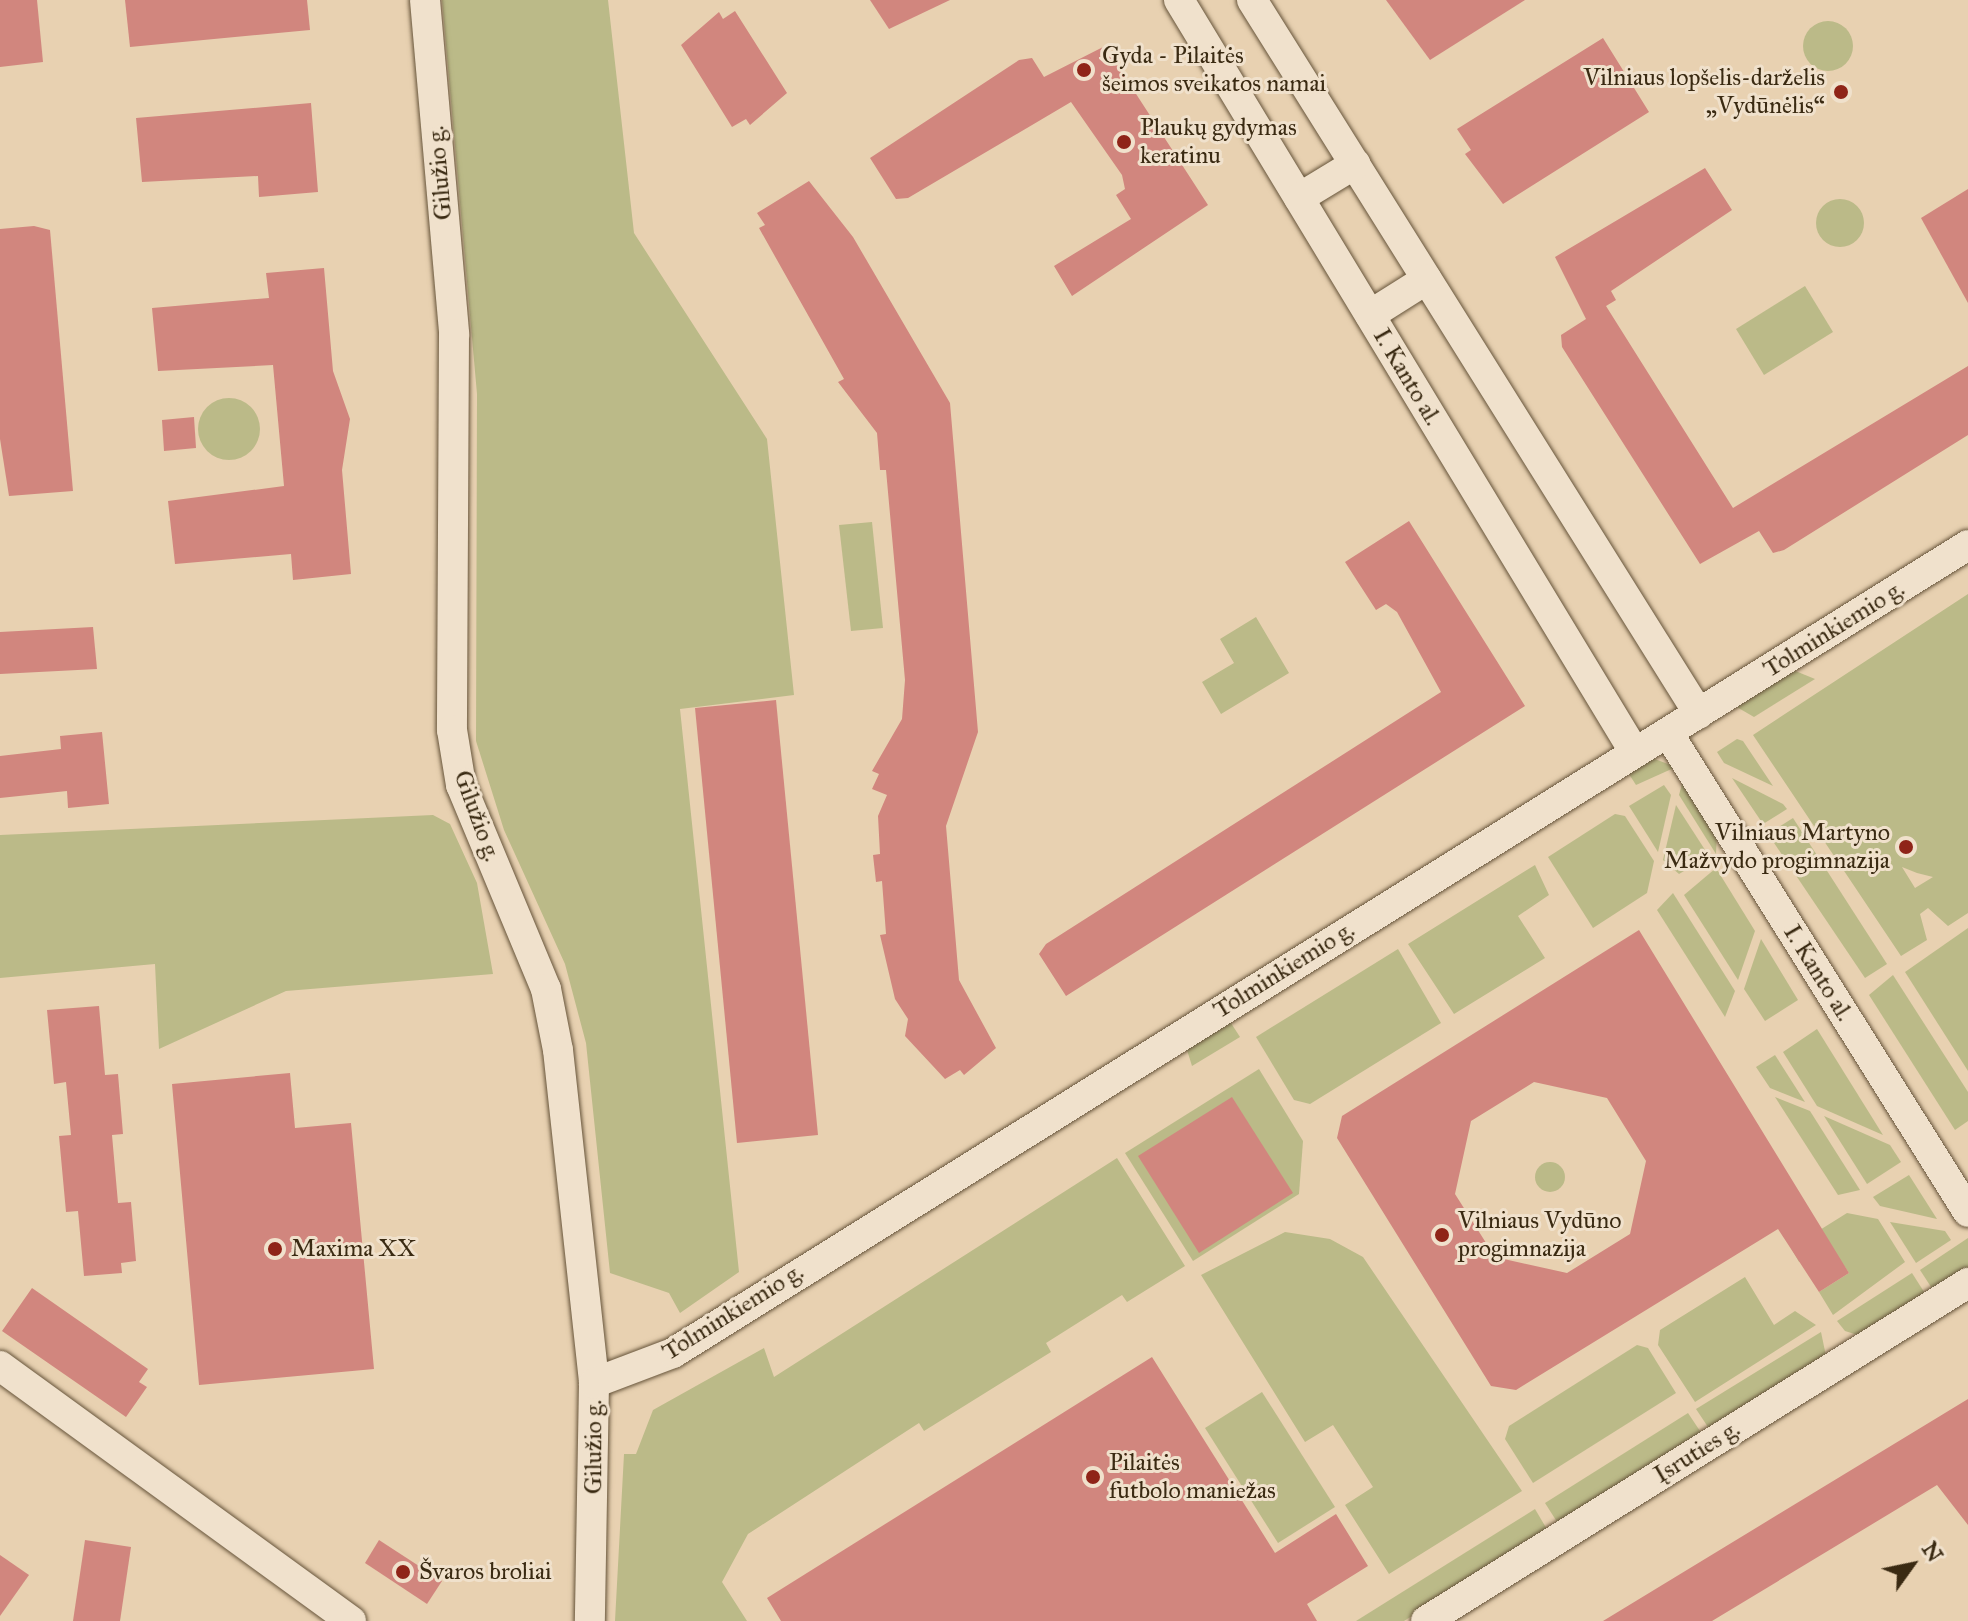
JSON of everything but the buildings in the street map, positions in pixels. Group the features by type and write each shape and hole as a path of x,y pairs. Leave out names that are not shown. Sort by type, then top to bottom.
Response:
{"street":[{"name":"Gilužio g.","path":"425,0 454,334 452,730 461,785 546,989 594,1383 590,1621"},
{"name":"I. Kanto al.","path":"1179,0 1635,753"},
{"path":"1252,0 1699,714"},
{"path":"1299,198 1355,164"},
{"path":"1370,315 1427,279"},
{"name":"Tolminkiemio g.","path":"594,1383 673,1353 1968,545"},
{"name":"I. Kanto al.","path":"1668,733 1968,1212"},
{"name":"Įsruties g.","path":"1426,1621 1968,1283"},
{"path":"0,1366 351,1621"}],"shaded area":[{"path":"442,0 608,0 634,233 767,439 794,695 680,709 739,1272 680,1313 669,1293 610,1273 586,1043 565,964 504,830 476,741 477,394"},
{"path":"1828,21 1846,28 1853,46 1846,64 1828,71 1810,64 1803,46 1810,28"},
{"path":"1840,199 1857,206 1864,223 1857,240 1840,247 1823,240 1816,223 1823,206"},
{"path":"1805,286 1833,332 1764,375 1736,329"},
{"path":"229,398 241,400 251,407 258,417 258,441 251,451 241,458 229,460 217,458 207,451 200,441 198,429 200,417 207,407 217,400"},
{"path":"872,522 883,628 851,631 839,525"},
{"name":"Vilniaus Martyno Mažvydo progimnazija","path":"1968,594 1968,913 1948,926 1928,908 1920,914 1927,940 1901,956 1753,735","holes":["1902,867 1933,877 1915,888"]},
{"path":"1256,617 1289,673 1221,714 1202,682 1234,663 1220,639"},
{"path":"1793,670 1815,679 1754,717 1735,706"},
{"path":"1737,739 1743,741 1773,786 1724,763 1717,752"},
{"path":"1652,758 1676,767 1636,785 1627,771"},
{"path":"1732,778 1783,804 1787,809 1763,824"},
{"path":"1683,780 1717,831 1716,854 1679,795"},
{"path":"1664,785 1671,795 1658,852 1629,806"},
{"path":"1676,805 1709,856 1679,874 1663,860"},
{"path":"1615,814 1625,816 1654,861 1647,893 1593,928 1548,857"},
{"path":"433,815 450,824 477,883 493,974 286,991 159,1049 155,964 0,978 0,835"},
{"path":"1793,818 1887,964 1865,978 1768,834"},
{"path":"1535,865 1549,895 1518,916 1545,958 1454,1014 1408,944"},
{"path":"1716,868 1755,931 1738,980 1684,895"},
{"path":"1673,893 1735,991 1725,1017 1657,910"},
{"path":"1968,928 1968,1071 1905,972"},
{"path":"1761,939 1798,1000 1765,1021 1744,989"},
{"path":"1398,949 1441,1023 1310,1104 1294,1100 1256,1037"},
{"path":"1893,975 1968,1092 1968,1121 1955,1130 1869,995"},
{"path":"1229,1020 1240,1037 1192,1066 1187,1050"},
{"path":"1817,1029 1883,1135 1817,1106 1783,1052"},
{"path":"1775,1055 1805,1102 1770,1088 1756,1067"},
{"path":"1259,1069 1303,1141 1299,1194 1193,1261 1125,1153"},
{"path":"1775,1097 1810,1111 1860,1190 1838,1195"},
{"path":"1824,1116 1890,1145 1901,1162 1867,1184"},
{"path":"1117,1158 1185,1266 1127,1302 1122,1295 1046,1343 1051,1352 924,1431 919,1423 748,1534 722,1582 747,1621 615,1621 624,1454 636,1454 653,1410 764,1348 774,1377"},
{"path":"1550,1162 1561,1166 1565,1177 1561,1188 1550,1192 1539,1188 1535,1177 1539,1166"},
{"path":"1909,1175 1937,1219 1880,1206 1873,1197"},
{"path":"1847,1213 1878,1219 1905,1262 1833,1315 1819,1292 1849,1273 1829,1243 1799,1262 1791,1248"},
{"path":"1890,1222 1945,1231 1951,1240 1916,1263"},
{"path":"1285,1232 1330,1239 1363,1257 1522,1491 1389,1574 1345,1505 1373,1487 1333,1425 1305,1442 1201,1275"},
{"path":"1968,1238 1968,1268 1933,1290 1920,1270"},
{"path":"1912,1273 1926,1295 1861,1336 1845,1331 1837,1321"},
{"path":"1745,1277 1774,1325 1795,1311 1816,1325 1695,1402 1658,1345 1660,1330"},
{"path":"1821,1332 1826,1356 1710,1430 1696,1409"},
{"path":"1637,1345 1648,1348 1676,1393 1533,1483 1505,1439 1509,1426"},
{"path":"1262,1392 1335,1507 1278,1543 1205,1428"},
{"path":"1688,1413 1702,1434 1559,1525 1545,1503"},
{"path":"1535,1509 1548,1531 1404,1621 1356,1621"}],"place":[{"name":"Gyda - Pilaitės šeimos sveikatos namai","path":"1084,70"},
{"name":"Vilniaus lopšelis-darželis „Vydūnėlis“","path":"1841,92"},
{"name":"Plaukų gydymas keratinu","path":"1124,142"},
{"name":"Vilniaus Martyno Mažvydo progimnazija","path":"1906,847"},
{"name":"Vilniaus Vydūno progimnazija","path":"1442,1235"},
{"name":"Maxima XX","path":"275,1249"},
{"name":"Pilaitės futbolo maniežas","path":"1093,1477"},
{"name":"Švaros broliai","path":"403,1572"}]}
